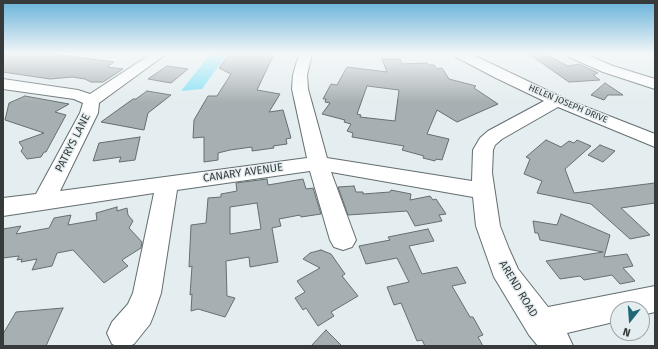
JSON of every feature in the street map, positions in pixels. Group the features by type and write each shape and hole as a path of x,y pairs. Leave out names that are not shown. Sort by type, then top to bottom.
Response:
{"street":[{"path":"91,100 135,70"},
{"path":"301,70 300,88 318,163 343,240"},
{"name":"HELEN JOSEPH DRIVE","path":"492,70 557,101 655,141"},
{"path":"613,70 655,84"},
{"name":"PATRYS LANE","path":"3,84 78,95 91,100 89,112 44,201"},
{"name":"AREND ROAD","path":"548,335 508,277 496,249 488,226 483,191 482,158 483,150 487,142 495,135 516,122 557,101"},
{"name":"CANARY AVENUE","path":"3,207 318,163 483,191"},
{"path":"123,333 139,314 147,294 167,183"},
{"path":"548,335 655,299"}],"shaded area":[{"path":"197,70 215,70 202,89 181,91"}],"building":[{"path":"3,70 121,70 103,82 91,82 85,79 72,77 50,79 3,72"},
{"path":"161,70 186,70 171,83 148,79"},
{"path":"224,70 266,70 257,90 280,94 269,112 283,110 291,138 286,139 287,144 273,146 274,148 252,151 252,147 230,150 218,153 218,160 204,162 204,137 193,138 194,120 208,96 217,96 231,74"},
{"path":"345,70 387,72 386,70 443,70 449,79 476,86 474,88 498,104 457,122 437,110 427,134 449,139 442,160 436,159 435,161 423,158 424,156 402,150 404,146 352,137 353,133 347,131 351,124 344,122 345,120 322,114 330,103 325,102 326,99 323,99 331,84 337,85","holes":["367,86 399,90 395,121 360,117 361,115 357,114"]},
{"path":"552,70 592,70 598,73 593,75 600,80 569,82"},
{"path":"605,83 623,95 608,95 604,100 591,95"},
{"path":"147,91 171,95 148,113 144,130 101,122 133,99 136,99"},
{"path":"25,96 69,104 55,112 66,115 46,152 44,152 41,157 27,159 21,151 23,148 19,142 44,133 5,120 9,103"},
{"path":"140,137 135,160 119,162 121,157 93,161 99,143"},
{"path":"546,140 561,147 569,141 574,143 577,140 591,146 565,169 574,193 655,183 655,203 621,208 650,235 630,239 591,204 537,193 542,181 524,174 530,159 526,157"},
{"path":"600,145 615,151 603,162 588,155"},
{"path":"267,179 268,185 303,179 306,189 313,188 321,214 301,217 300,215 279,219 281,226 272,228 278,262 250,267 249,257 226,261 227,296 235,298 225,317 198,309 191,311 192,294 190,295 192,266 189,267 191,225 206,223 208,198 221,197 221,194 237,191 236,183","holes":["257,203 261,229 230,234 230,207"]},
{"path":"354,186 356,192 363,192 363,194 390,192 391,190 411,194 410,200 430,196 433,200 436,199 446,214 439,215 442,221 415,226 407,211 348,215 338,187"},
{"path":"117,207 117,211 127,208 128,215 133,221 129,228 142,242 141,248 122,260 128,266 104,283 73,250 57,253 52,266 32,270 37,259 21,262 22,259 17,260 19,256 3,258 3,229 21,226 16,234 49,228 54,218 71,215 68,225 97,220 96,213"},
{"path":"561,214 610,235 604,257 627,254 633,266 623,268 635,281 620,284 612,275 584,280 580,276 560,279 546,261 603,252 540,240 538,233 535,233 533,221 557,225"},
{"path":"428,229 434,241 409,246 422,274 457,267 466,283 452,286 470,317 473,317 483,335 478,337 483,346 425,346 422,340 417,341 401,303 394,305 387,287 409,282 397,258 366,264 359,246 390,240 388,237"},
{"path":"321,250 331,254 345,274 342,276 358,296 331,312 334,316 318,326 306,308 303,310 295,298 305,292 297,281 320,268 303,259 310,253"},
{"path":"63,308 46,346 3,346 3,334 16,312"},
{"path":"326,330 342,346 311,346"}]}
